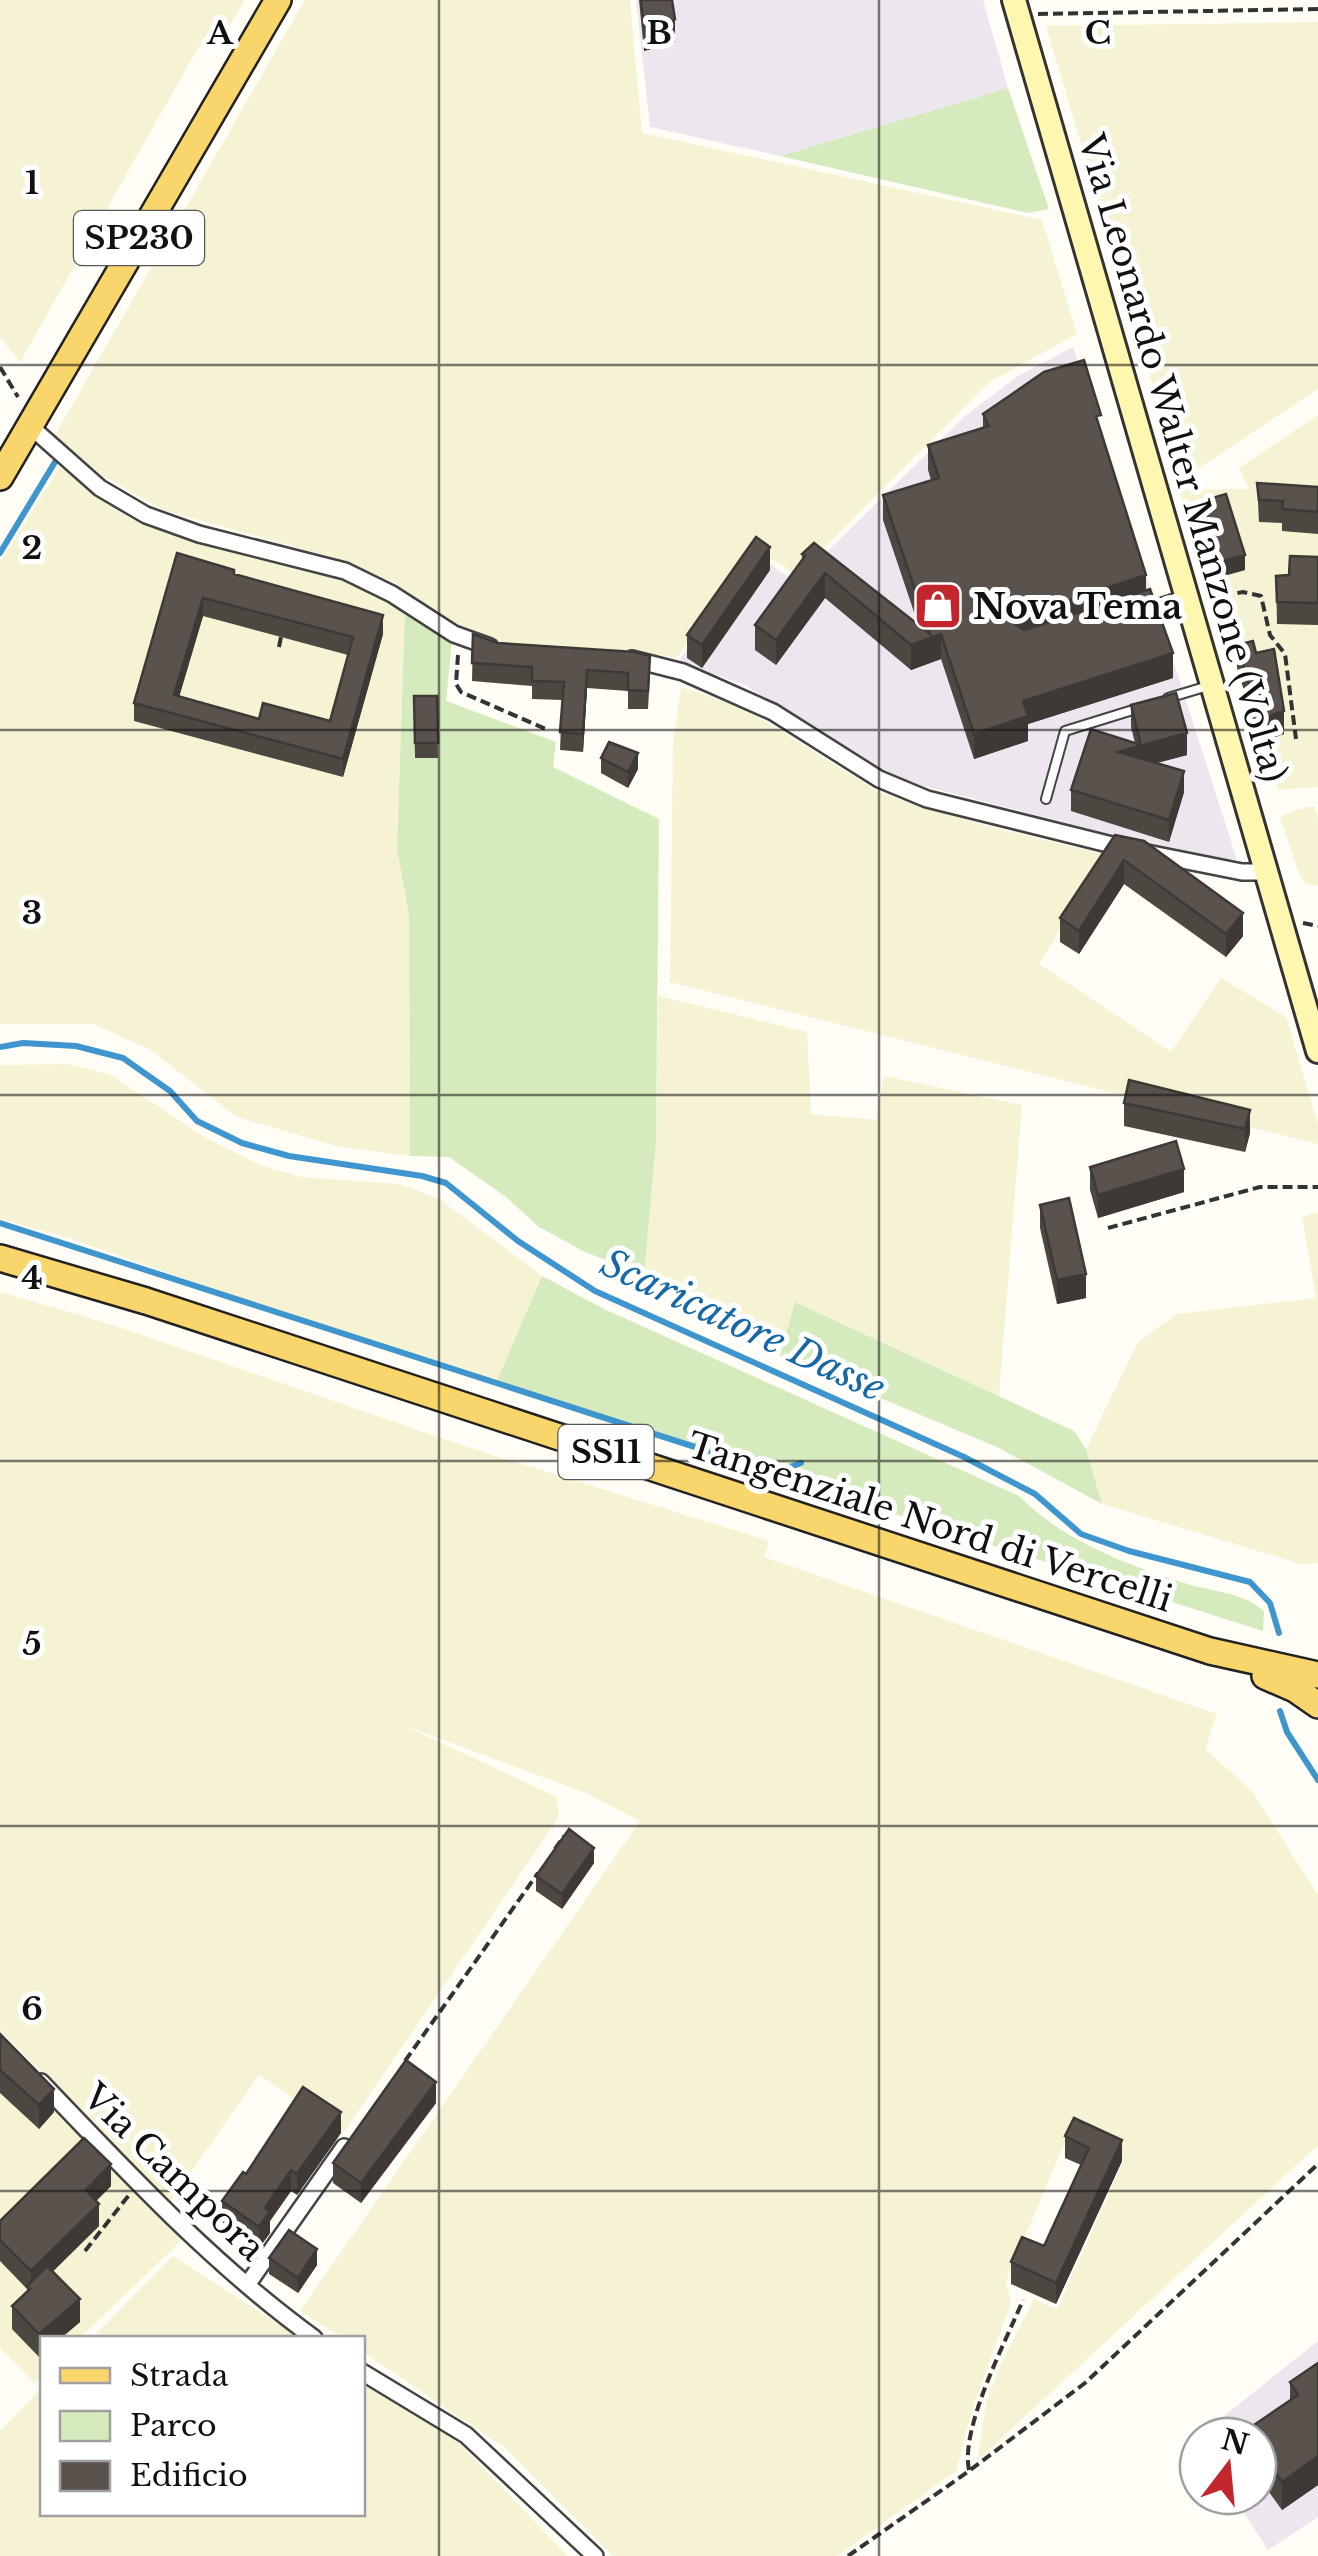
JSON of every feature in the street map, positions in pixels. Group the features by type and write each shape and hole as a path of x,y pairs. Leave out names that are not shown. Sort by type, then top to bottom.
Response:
{"main road":[{"name":"SP230","path":"0,477 278,0"},
{"name":"Via Leonardo Walter Manzone (Volta)","path":"1016,7 1318,1051"},
{"name":"Tangenziale Nord di Vercelli","path":"0,1258 146,1300 1210,1652 1295,1689 1318,1705"},
{"name":"Tangenziale Nord di Vercelli","path":"1210,1652 1318,1674"}],"street":[{"path":"32,421 100,488 146,516 200,534 344,570 392,594 459,636 498,650"},
{"path":"621,658 683,672 773,712 879,779 926,798 1084,840 1242,872 1266,872"},
{"name":"Via Campora","path":"28,2068 182,2229 311,2336"},
{"path":"247,2285 358,2129"},
{"path":"365,2374 466,2435 595,2556"}],"lane":[{"path":"1131,612 1187,599"},
{"path":"1157,702 1212,685"},
{"path":"1046,799 1065,731 1138,708"}],"path":[{"path":"1016,7 1318,9"},
{"path":"0,367 32,421"},
{"path":"1187,599 1243,592 1261,596 1270,634 1285,654 1296,739"},
{"path":"279,647 284,630"},
{"path":"459,636 456,684 461,692 548,730"},
{"path":"1108,1228 1260,1187 1318,1187"},
{"path":"553,1852 564,1836"},
{"path":"402,2066 542,1867"},
{"path":"848,2556 969,2471 1085,2382 1318,2164"},
{"path":"85,2252 138,2184"},
{"path":"969,2471 967,2462 976,2416 1024,2300"}],"shaded area":[{"path":"0,0 245,0 226,31 211,34 198,48 20,362 0,337"},
{"path":"305,0 630,0 642,133 1042,220 1077,334 989,382 797,575 753,547 677,658 623,650 503,644 452,623 395,583 335,558 163,510 103,476 55,435"},
{"path":"636,0 983,0 1008,88 780,156 650,127"},
{"path":"1318,22 1318,389 1181,480 1046,26"},
{"path":"1073,347 1237,860 1186,854 916,784 874,766 743,684 677,663 755,554 796,582 965,416 1018,376"},
{"path":"1318,415 1318,787 1278,790 1217,608 1221,607 1179,490 1249,489 1239,468"},
{"path":"60,467 117,511 148,527 355,583 405,610 397,848 409,916 410,1156 340,1147 237,1117 149,1049 93,1024 0,1024 0,562"},
{"path":"681,687 743,708 882,794 986,826 1107,855 1039,964 1171,1052 1221,978 1286,1017 1318,1124 1318,1144 670,982 673,742"},
{"path":"1314,806 1318,819 1318,886 1305,883 1299,873 1280,818"},
{"path":"658,996 807,1032 811,1114 876,1120 884,1076 1022,1105 999,1396 796,1302 780,1356 644,1276 656,1141"},
{"path":"68,1064 111,1075 199,1134 260,1165 301,1177 400,1184 439,1199 542,1276 496,1383 72,1239 0,1219 0,1065"},
{"path":"1318,1212 1318,1563 1301,1564 1102,1504 1086,1449 1138,1342 1177,1314 1316,1298 1302,1217"},
{"path":"0,1292 113,1325 467,1447 769,1541 764,1557 1217,1714 1205,1749 1251,1790 1318,1895 1318,2145 977,2461 986,2404 1002,2362 1034,2299 1057,2309 1124,2160 1069,2133 1006,2281 1011,2303 974,2404 956,2471 837,2556 613,2556 504,2447 365,2353 365,2336 339,2336 300,2311 640,1821 586,1793 405,1726 557,1797 559,1817 344,2132 259,2075 169,2204 0,2030"},
{"path":"0,2052 91,2144 0,2226"},
{"path":"94,2147 184,2238 82,2336 40,2336 40,2378 34,2383 0,2348 0,2241"},
{"path":"173,2256 297,2336 94,2336"},
{"path":"1318,2341 1318,2517 1268,2550 1246,2516 1278,2516 1278,2416 1224,2416"},
{"path":"365,2380 454,2438 568,2556 0,2556 0,2431 40,2390 40,2516 365,2516"}],"green space":[{"path":"1008,88 1049,209 1028,213 780,156"},
{"path":"405,610 452,641 446,701 556,742 553,767 659,819 656,1141 644,1276 583,1251 539,1227 506,1197 449,1157 410,1156 409,916 397,848"},
{"path":"542,1276 604,1309 1019,1496 1055,1526 1117,1559 1246,1599 1264,1611 1263,1631 496,1383"},
{"path":"795,1302 1074,1431 1086,1449 1102,1504 997,1447 780,1356"}],"building":[{"path":"641,0 672,0 675,19 644,28"},
{"path":"1084,360 1101,415 1096,416 1146,575 1020,616 1015,624 1024,630 1150,589 1173,653 1023,701 1028,716 974,734 941,634 911,645 825,573 776,640 755,625 805,556 802,554 814,543 930,634 883,495 939,478 928,445 989,426 983,414 1044,372"},
{"path":"1257,483 1318,487 1318,512 1282,509 1283,501 1259,500"},
{"path":"1226,494 1245,555 1216,563 1198,502"},
{"path":"756,537 770,547 702,645 687,635"},
{"path":"177,553 234,570 234,574 383,615 343,759 134,703","holes":["203,598 353,637 330,721 263,703 259,719 174,695"]},
{"path":"1290,556 1318,557 1318,603 1277,602 1276,576 1289,575"},
{"path":"473,634 498,643 650,656 648,691 628,690 628,673 587,670 583,734 560,732 564,682 532,681 532,667 472,663"},
{"path":"1253,641 1256,653 1274,649 1284,711 1260,719 1237,645"},
{"path":"1176,693 1187,733 1118,752 1184,771 1169,820 1071,790 1091,729 1141,745 1131,705"},
{"path":"414,696 437,696 438,743 415,743"},
{"path":"609,742 638,753 628,772 601,758"},
{"path":"1115,835 1144,841 1243,913 1226,934 1124,860 1079,931 1060,918"},
{"path":"1129,1080 1250,1110 1245,1129 1124,1103"},
{"path":"1176,1141 1184,1169 1098,1195 1090,1167"},
{"path":"1069,1198 1086,1274 1057,1280 1040,1205"},
{"path":"569,1829 594,1848 562,1894 536,1876"},
{"path":"0,2034 54,2089 39,2105 0,2070"},
{"path":"406,2060 436,2082 361,2183 333,2163"},
{"path":"303,2087 341,2112 297,2174 291,2170 265,2208 270,2212 259,2227 222,2201 243,2172 246,2174"},
{"path":"1074,2118 1122,2140 1056,2283 1011,2262 1022,2237 1044,2246 1089,2148 1065,2136"},
{"path":"84,2138 111,2164 86,2190 99,2204 31,2271 0,2240 0,2221"},
{"path":"289,2230 317,2249 298,2278 269,2258"},
{"path":"47,2266 80,2299 39,2334 12,2306"},
{"path":"1318,2363 1318,2456 1282,2482 1278,2476 1278,2416 1267,2416 1298,2395 1290,2382"}],"waterway":[{"path":"0,553 55,462"},
{"name":"Scaricatore Dasse","path":"0,1047 23,1043 76,1046 123,1058 170,1091 197,1121 242,1143 289,1156 446,1183 518,1241 595,1291 964,1457 1035,1494 1081,1534 1129,1551 1250,1582 1270,1603 1279,1633"},
{"path":"0,1223 788,1477"},
{"path":"775,1472 801,1463"},
{"name":"Scaricatore Dasse","path":"1280,1711 1287,1732 1318,1780"}],"place":[{"name":"Nova Tema","path":"938,606"}]}
